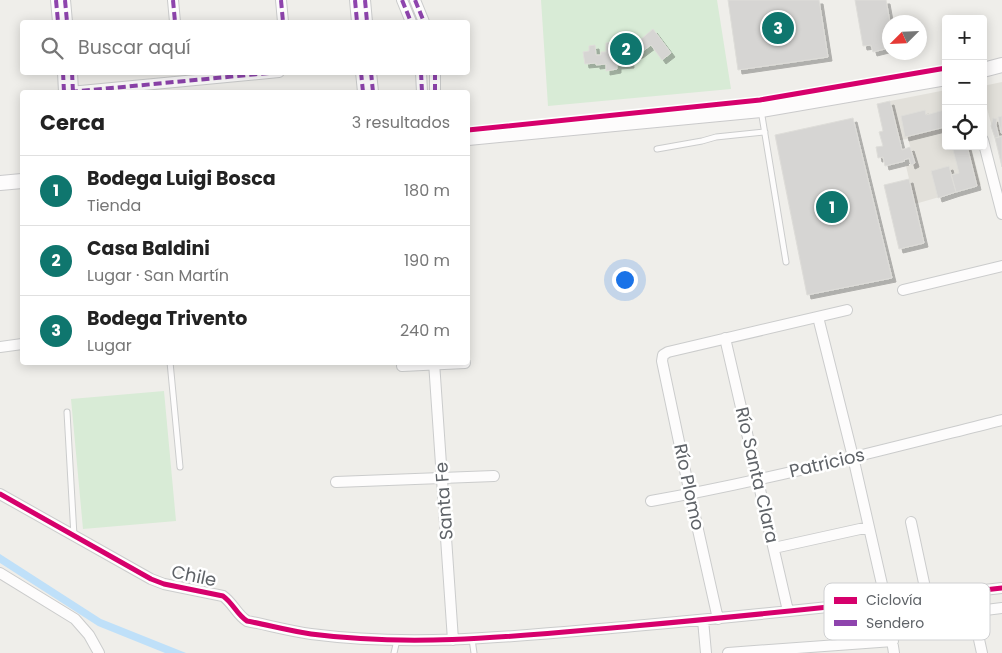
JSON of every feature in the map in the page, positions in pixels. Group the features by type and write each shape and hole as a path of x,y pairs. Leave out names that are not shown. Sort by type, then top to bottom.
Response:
{"main road":[{"path":"987,69 1002,66"},
{"path":"470,138 761,110 942,79"},
{"path":"0,183 20,181"}],"street":[{"path":"56,0 58,20"},
{"path":"64,0 67,20"},
{"path":"173,0 175,20"},
{"path":"281,0 283,20"},
{"path":"356,0 357,20"},
{"path":"365,0 367,20"},
{"path":"402,0 410,20"},
{"path":"415,0 423,20"},
{"path":"62,75 64,90"},
{"path":"72,75 72,90"},
{"path":"86,90 180,77 220,75"},
{"path":"361,75 363,90"},
{"path":"371,75 373,90"},
{"path":"422,75 422,90"},
{"path":"435,75 435,90"},
{"path":"986,150 1002,214"},
{"path":"902,290 1002,266"},
{"path":"726,338 847,310"},
{"path":"818,317 854,457 882,583"},
{"name":"Río Plomo","path":"718,618 662,361 663,355 668,352 726,338"},
{"name":"Río Santa Clara","path":"726,338 788,612"},
{"path":"0,346 20,344"},
{"path":"402,366 413,365"},
{"name":"Santa Fe","path":"434,365 453,640"},
{"name":"Patricios","path":"651,501 854,457 1002,420"},
{"path":"336,482 494,476"},
{"name":"Chile","path":"0,494 151,579 164,584 223,596 228,599 242,618 247,621 310,634 397,640 453,640 824,608"},
{"path":"911,522 924,583"},
{"path":"774,548 869,527"},
{"path":"0,573 75,619 89,635 99,653"},
{"path":"703,620 706,653"},
{"path":"979,640 982,653"},
{"path":"728,653 831,649 893,641 894,653"}],"lane":[{"path":"761,110 786,262"},
{"path":"657,149 702,141 716,136 765,132"},
{"path":"170,365 180,468"},
{"path":"67,412 74,536"},
{"path":"472,639 474,653"},
{"path":"394,653 397,640"}],"shaded area":[{"path":"1002,82 1002,136 995,138 987,109 987,85"},
{"path":"942,91 942,150 972,150 981,185 915,204 906,166 915,163 908,139 900,140 890,101"}],"green space":[{"path":"541,0 717,0 731,89 548,106"},
{"path":"164,391 176,521 83,529 71,399"}],"water":[{"path":"0,554 101,619 186,653 165,653 98,626 0,563"}],"building":[{"path":"728,0 819,0 828,57 738,70"},
{"path":"855,0 886,0 889,15 882,15 882,50 873,52 871,45 863,46"},
{"path":"653,29 671,53 662,60 651,45 639,54 629,55 630,64 617,65 617,69 606,71 606,64 585,64 583,52 589,51 589,46 595,45 596,55 601,55 601,52 606,52 606,43 632,40 633,46"},
{"path":"890,101 902,150 910,147 915,163 911,165 909,158 905,161 885,166 883,157 878,158 876,147 883,146 879,132 883,131 877,104"},
{"path":"925,110 926,115 942,111 942,128 905,137 901,116"},
{"path":"1002,116 1002,133 1001,133 998,117"},
{"path":"853,118 892,278 807,295 775,135"},
{"path":"993,118 997,119 996,125 999,137 995,138 991,126"},
{"path":"1002,136 1002,167 995,138"},
{"path":"953,150 968,150 977,186 956,192 951,175 959,173"},
{"path":"949,166 956,192 938,198 931,171"},
{"path":"909,179 924,243 899,249 884,185"}],"marked path":[{"path":"56,0 58,20"},
{"path":"65,0 67,20"},
{"path":"173,0 175,20"},
{"path":"281,0 283,20"},
{"path":"355,0 357,20"},
{"path":"365,0 367,20"},
{"path":"402,0 410,20"},
{"path":"415,0 423,20"},
{"path":"63,75 64,90"},
{"path":"72,75 73,90"},
{"path":"91,90 248,75"},
{"path":"361,75 363,90"},
{"path":"371,75 373,90"},
{"path":"421,75 422,90"},
{"path":"435,75 435,90"}],"cycle path":[{"path":"470,130 760,100 942,69"},
{"path":"0,494 151,579 164,584 223,596 240,616 247,621 303,633 392,640 473,639 634,626 824,607"},
{"path":"990,589 1002,588"}],"place":[{"name":"Bodega Trivento","path":"778,28"},
{"name":"Casa Baldini","path":"626,49"},
{"name":"Bodega Luigi Bosca","path":"832,207"}]}
